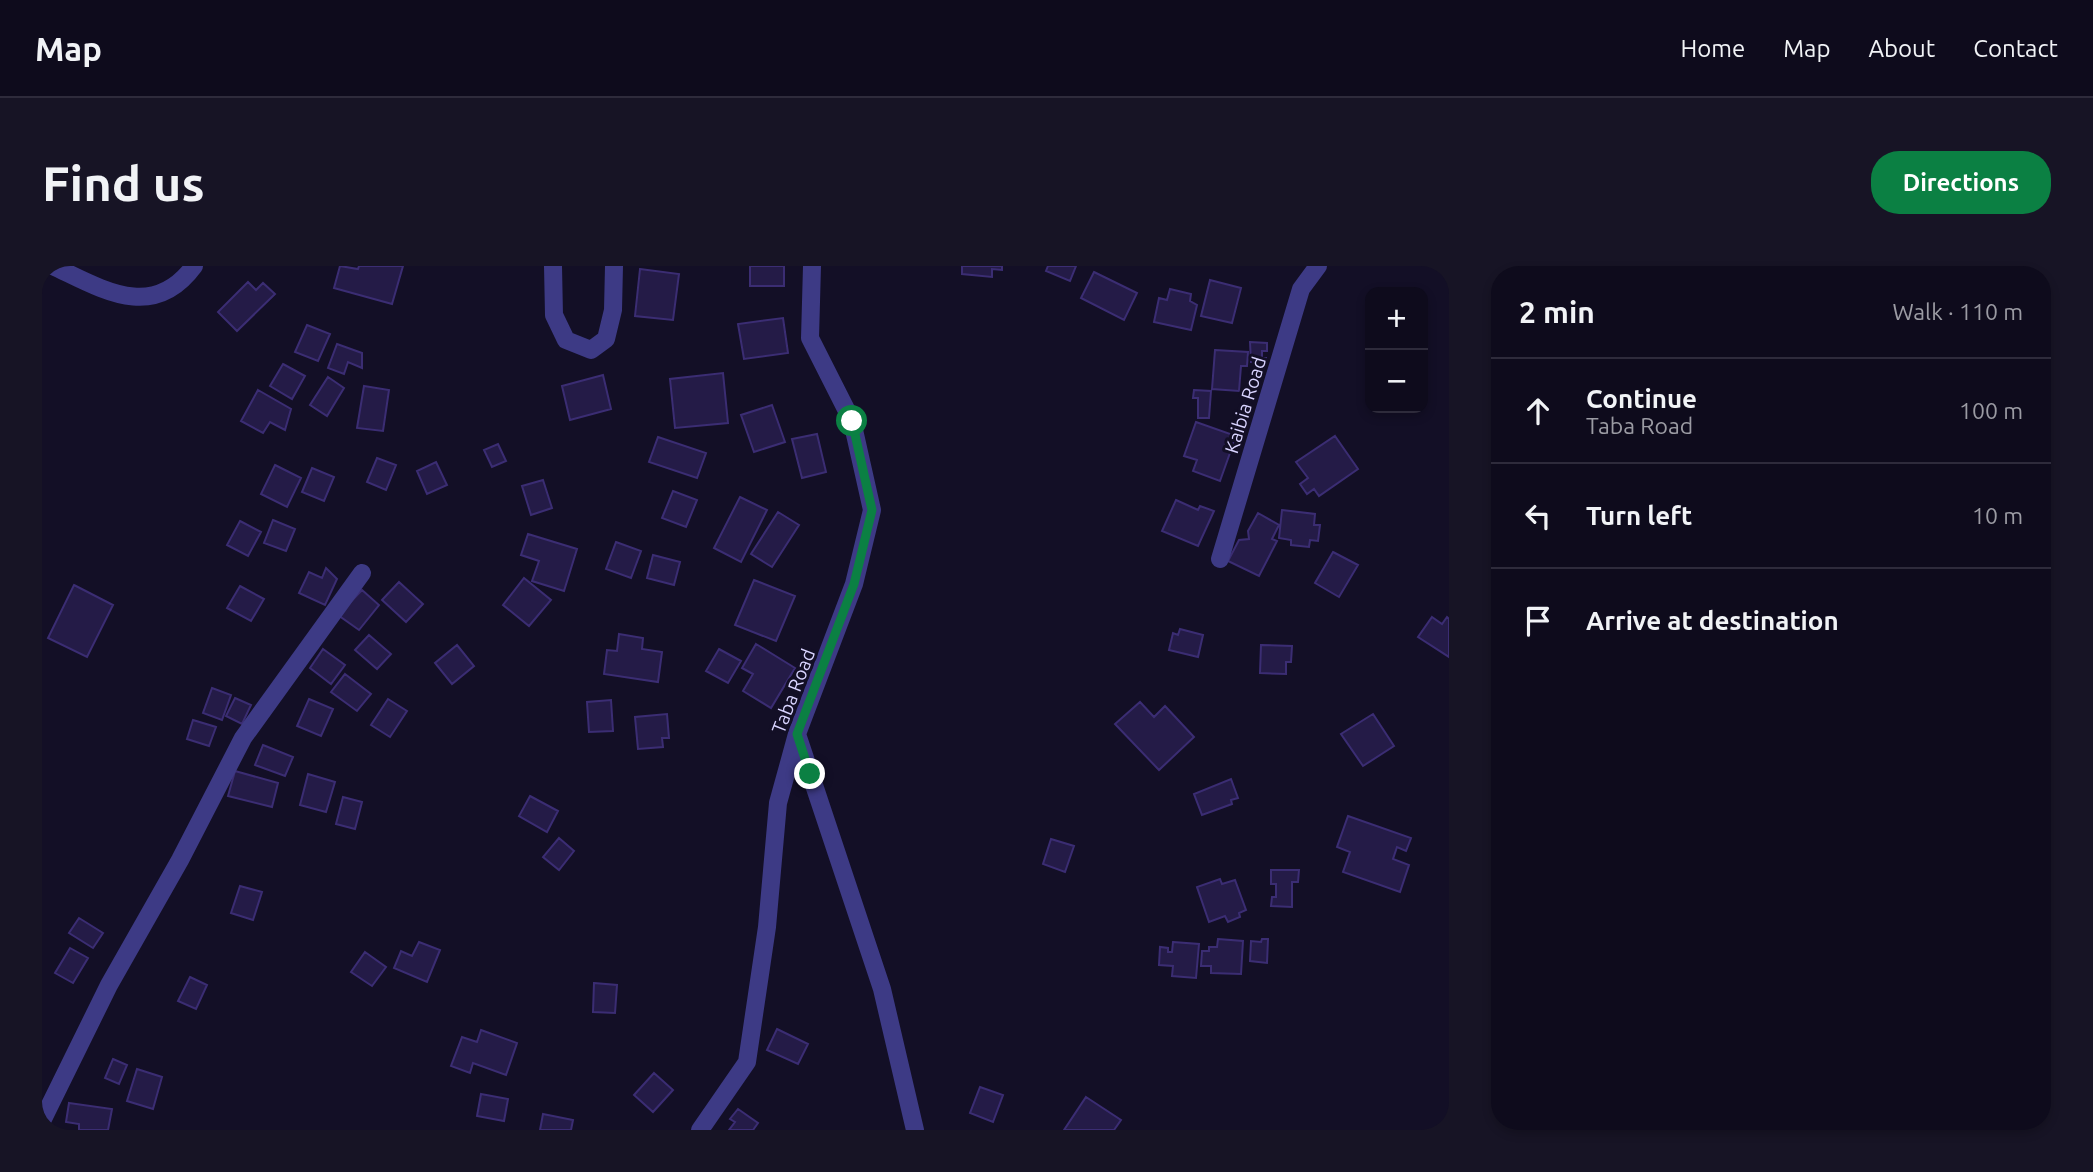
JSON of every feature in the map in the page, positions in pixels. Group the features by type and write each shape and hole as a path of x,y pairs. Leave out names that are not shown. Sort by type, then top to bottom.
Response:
{"street":[{"path":"52,266 114,294 150,297 183,281 194,266"},
{"path":"553,266 554,315 566,340 591,350 606,339 613,310 614,266"},
{"name":"Taba Road","path":"700,1130 747,1062 767,927 778,803 797,734 854,584 872,510 852,421 810,338 812,266"},
{"name":"Kaibia Road","path":"1220,559 1301,289 1318,266"},
{"path":"42,1121 109,985 180,860 243,738 362,573"},
{"path":"797,734 882,989 915,1130"}],"building":[{"path":"340,266 358,269 359,266 403,266 392,304 334,288"},
{"path":"750,266 784,266 784,286 750,286"},
{"path":"962,266 1002,266 1002,270 992,269 992,277 962,274"},
{"path":"1048,266 1076,266 1070,281 1046,271"},
{"path":"640,269 679,274 673,320 635,316"},
{"path":"1094,272 1137,293 1124,320 1081,298"},
{"path":"1210,280 1241,288 1232,323 1201,316"},
{"path":"248,282 256,290 263,283 275,294 237,331 218,312"},
{"path":"1170,289 1191,294 1190,301 1197,305 1191,330 1154,322 1159,298 1167,300"},
{"path":"783,318 788,353 744,359 738,324"},
{"path":"307,325 330,334 318,361 295,352"},
{"path":"1250,342 1267,343 1267,351 1262,351 1262,358 1266,358 1266,363 1251,362"},
{"path":"337,344 362,353 362,368 348,362 344,374 328,368"},
{"path":"1215,350 1248,352 1247,366 1241,366 1239,391 1212,389"},
{"path":"283,364 305,376 292,399 270,386"},
{"path":"723,373 728,423 675,428 670,379"},
{"path":"603,375 611,409 570,420 562,386"},
{"path":"328,377 344,388 327,416 310,405"},
{"path":"364,386 389,390 383,431 357,428"},
{"path":"258,390 291,409 285,430 270,422 263,433 241,421"},
{"path":"1194,390 1211,391 1209,418 1198,418 1198,398 1193,398"},
{"path":"772,405 785,442 754,452 741,415"},
{"path":"1196,422 1236,436 1220,481 1193,471 1197,460 1184,456"},
{"path":"817,434 826,472 802,478 792,439"},
{"path":"1335,436 1358,469 1319,496 1314,489 1307,494 1300,484 1308,478 1296,462"},
{"path":"658,437 706,453 697,478 649,462"},
{"path":"498,444 506,461 492,467 484,450"},
{"path":"377,458 396,465 386,490 367,482"},
{"path":"436,462 447,485 427,494 417,471"},
{"path":"275,465 301,478 287,507 261,494"},
{"path":"312,468 334,477 324,501 302,492"},
{"path":"543,480 552,508 531,515 522,486"},
{"path":"673,491 697,500 686,527 662,518"},
{"path":"740,497 767,510 741,562 714,548"},
{"path":"1176,500 1198,510 1200,506 1214,511 1198,546 1162,531"},
{"path":"1282,510 1315,514 1314,525 1320,525 1318,541 1310,540 1309,547 1291,545 1291,540 1279,538"},
{"path":"778,512 799,525 772,567 751,554"},
{"path":"1258,513 1279,525 1272,539 1277,541 1259,576 1228,561 1239,540 1249,539 1248,531"},
{"path":"273,520 295,529 286,551 264,543"},
{"path":"240,521 261,532 248,556 227,545"},
{"path":"528,534 577,549 564,591 532,581 539,561 521,555"},
{"path":"616,542 641,551 631,578 606,569"},
{"path":"1333,552 1358,565 1339,597 1315,583"},
{"path":"653,555 680,562 674,585 647,578"},
{"path":"326,568 337,579 325,605 299,593 309,572 322,578"},
{"path":"524,578 551,600 529,626 503,605"},
{"path":"754,580 795,596 776,641 735,625"},
{"path":"399,582 423,604 406,622 382,600"},
{"path":"74,585 113,605 87,657 48,638"},
{"path":"240,586 264,599 251,621 227,608"},
{"path":"362,590 379,605 359,630 338,615"},
{"path":"1432,617 1442,624 1447,617 1449,619 1449,657 1418,637"},
{"path":"1180,629 1203,635 1198,657 1169,650 1173,633 1178,635"},
{"path":"619,634 643,638 642,649 662,652 658,682 604,674 607,650 617,651"},
{"path":"369,635 391,654 377,669 355,650"},
{"path":"756,644 795,668 771,708 743,691 753,674 742,668"},
{"path":"457,645 474,666 452,684 435,663"},
{"path":"1261,645 1292,646 1291,662 1286,662 1286,674 1260,673"},
{"path":"323,649 345,665 331,684 310,668"},
{"path":"719,649 741,661 728,683 706,671"},
{"path":"345,674 371,694 357,711 331,692"},
{"path":"212,688 231,695 222,720 203,713"},
{"path":"235,698 251,705 242,724 226,716"},
{"path":"309,699 333,709 321,736 297,726"},
{"path":"388,699 407,711 390,737 371,725"},
{"path":"611,700 613,731 589,732 587,702"},
{"path":"1140,702 1154,717 1165,706 1194,737 1159,770 1115,724"},
{"path":"667,714 669,738 662,738 663,747 638,749 635,717"},
{"path":"1373,714 1394,746 1363,766 1341,734"},
{"path":"193,720 216,727 209,746 187,739"},
{"path":"263,745 293,757 285,776 255,765"},
{"path":"235,771 278,783 272,807 228,796"},
{"path":"308,774 335,782 326,812 300,805"},
{"path":"1231,779 1238,798 1231,800 1232,804 1202,815 1194,794"},
{"path":"530,796 558,811 547,832 519,816"},
{"path":"343,797 362,802 355,829 336,824"},
{"path":"1348,816 1411,838 1406,851 1397,847 1393,859 1409,865 1400,892 1343,872 1350,852 1337,847"},
{"path":"559,838 574,851 559,870 543,857"},
{"path":"1051,839 1074,846 1065,872 1043,864"},
{"path":"1271,870 1299,870 1298,882 1292,882 1292,907 1271,906 1272,897 1276,897 1276,884 1271,884"},
{"path":"1220,879 1222,884 1235,880 1246,910 1239,913 1240,917 1228,922 1225,916 1209,922 1197,887"},
{"path":"240,886 262,892 253,920 231,913"},
{"path":"79,918 103,933 93,948 69,933"},
{"path":"1218,939 1243,941 1241,974 1211,973 1211,966 1201,966 1202,951 1217,947"},
{"path":"1262,939 1268,939 1267,963 1250,961 1251,941 1261,942"},
{"path":"419,942 440,950 427,982 394,968 401,951 412,956"},
{"path":"1173,942 1199,944 1196,978 1172,976 1173,966 1159,965 1160,947 1168,948 1168,952 1172,952"},
{"path":"70,948 88,958 73,983 55,973"},
{"path":"365,952 386,967 372,986 351,972"},
{"path":"190,977 207,985 196,1009 178,1001"},
{"path":"594,983 617,985 615,1013 593,1012"},
{"path":"777,1029 808,1044 798,1064 767,1050"},
{"path":"481,1030 517,1043 506,1075 473,1063 470,1073 451,1066 462,1037 477,1042"},
{"path":"113,1059 127,1065 119,1084 105,1078"},
{"path":"137,1069 162,1077 153,1109 127,1101"},
{"path":"654,1073 673,1090 653,1112 634,1095"},
{"path":"980,1087 1003,1095 993,1122 970,1113"},
{"path":"481,1094 508,1099 504,1121 477,1116"},
{"path":"1086,1097 1121,1120 1114,1130 1064,1130"},
{"path":"69,1103 112,1109 108,1130 79,1130 79,1124 66,1122"},
{"path":"738,1109 758,1123 753,1130 729,1130 735,1122 730,1119"},
{"path":"543,1114 573,1120 571,1130 540,1130"}],"route":[{"path":"810,774 797,734 854,584 872,510 852,421"}]}
